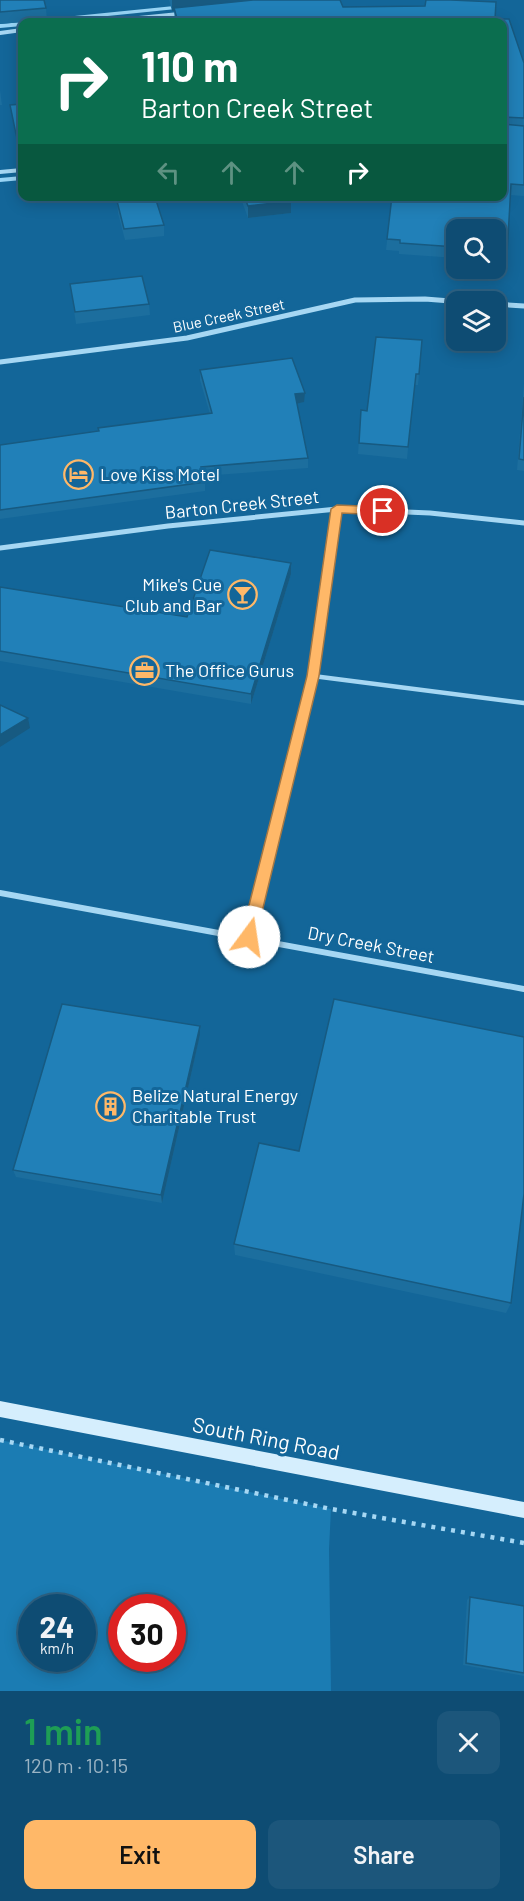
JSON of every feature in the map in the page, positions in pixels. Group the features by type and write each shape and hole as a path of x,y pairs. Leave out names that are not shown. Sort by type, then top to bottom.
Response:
{"main road":[{"name":"South Ring Road","path":"0,1409 524,1510"}],"street":[{"path":"140,18 180,14"},
{"path":"0,33 18,31"},
{"path":"0,172 18,170"},
{"name":"Blue Creek Street","path":"0,362 187,338 355,300 425,298 446,300"},
{"path":"506,305 524,306"},
{"path":"249,937 313,676 337,509"},
{"name":"Barton Creek Street","path":"0,548 168,526 337,509 430,513 524,523"},
{"name":"Dry Creek Street","path":"0,893 524,989"}],"lane":[{"path":"313,676 524,703"}],"path":[{"path":"0,1440 332,1509 524,1543"}],"shaded area":[{"path":"0,1440 331,1509 329,1549 331,1691 0,1691"}],"building":[{"path":"0,0 44,0 46,8 0,12"},
{"path":"253,0 340,0 343,7 425,6 426,0 496,2 495,18 177,18 174,8"},
{"path":"507,19 509,19 524,63 524,118 507,117"},
{"path":"18,104 18,144 10,105"},
{"path":"507,124 524,126 524,185 511,184 507,255 506,219 446,219 446,246 400,243 400,240 387,239 391,201 507,201"},
{"path":"117,201 156,201 164,225 124,229"},
{"path":"246,201 291,201 248,206"},
{"path":"142,276 149,304 75,312 70,284"},
{"path":"376,337 422,340 408,447 359,443 361,410 367,411"},
{"path":"292,358 305,393 295,394 308,458 201,467 205,482 0,510 0,445 99,431 98,428 212,413 200,370"},
{"path":"524,397 524,460 519,459"},
{"path":"210,550 291,563 251,694 0,651 0,587 187,617"},
{"path":"0,705 28,718 0,735"},
{"path":"334,999 524,1037 524,1194 511,1303 234,1244 259,1143 299,1151"},
{"name":"Belize Natural Energy Charitable Trust","path":"62,1004 200,1026 161,1195 13,1170"},
{"path":"470,1597 524,1606 524,1673 466,1663"}],"waterway":[{"path":"75,18 184,7"},
{"path":"0,26 18,24"},
{"path":"0,180 18,178"}],"place":[{"name":"Love Kiss Motel","path":"79,475"},
{"name":"Mike's Cue Club and Bar","path":"243,595"},
{"name":"The Office Gurus","path":"144,671"},
{"name":"Belize Natural Energy Charitable Trust","path":"111,1106"}],"route":[{"path":"249,937 313,676 337,509 383,511"}]}
